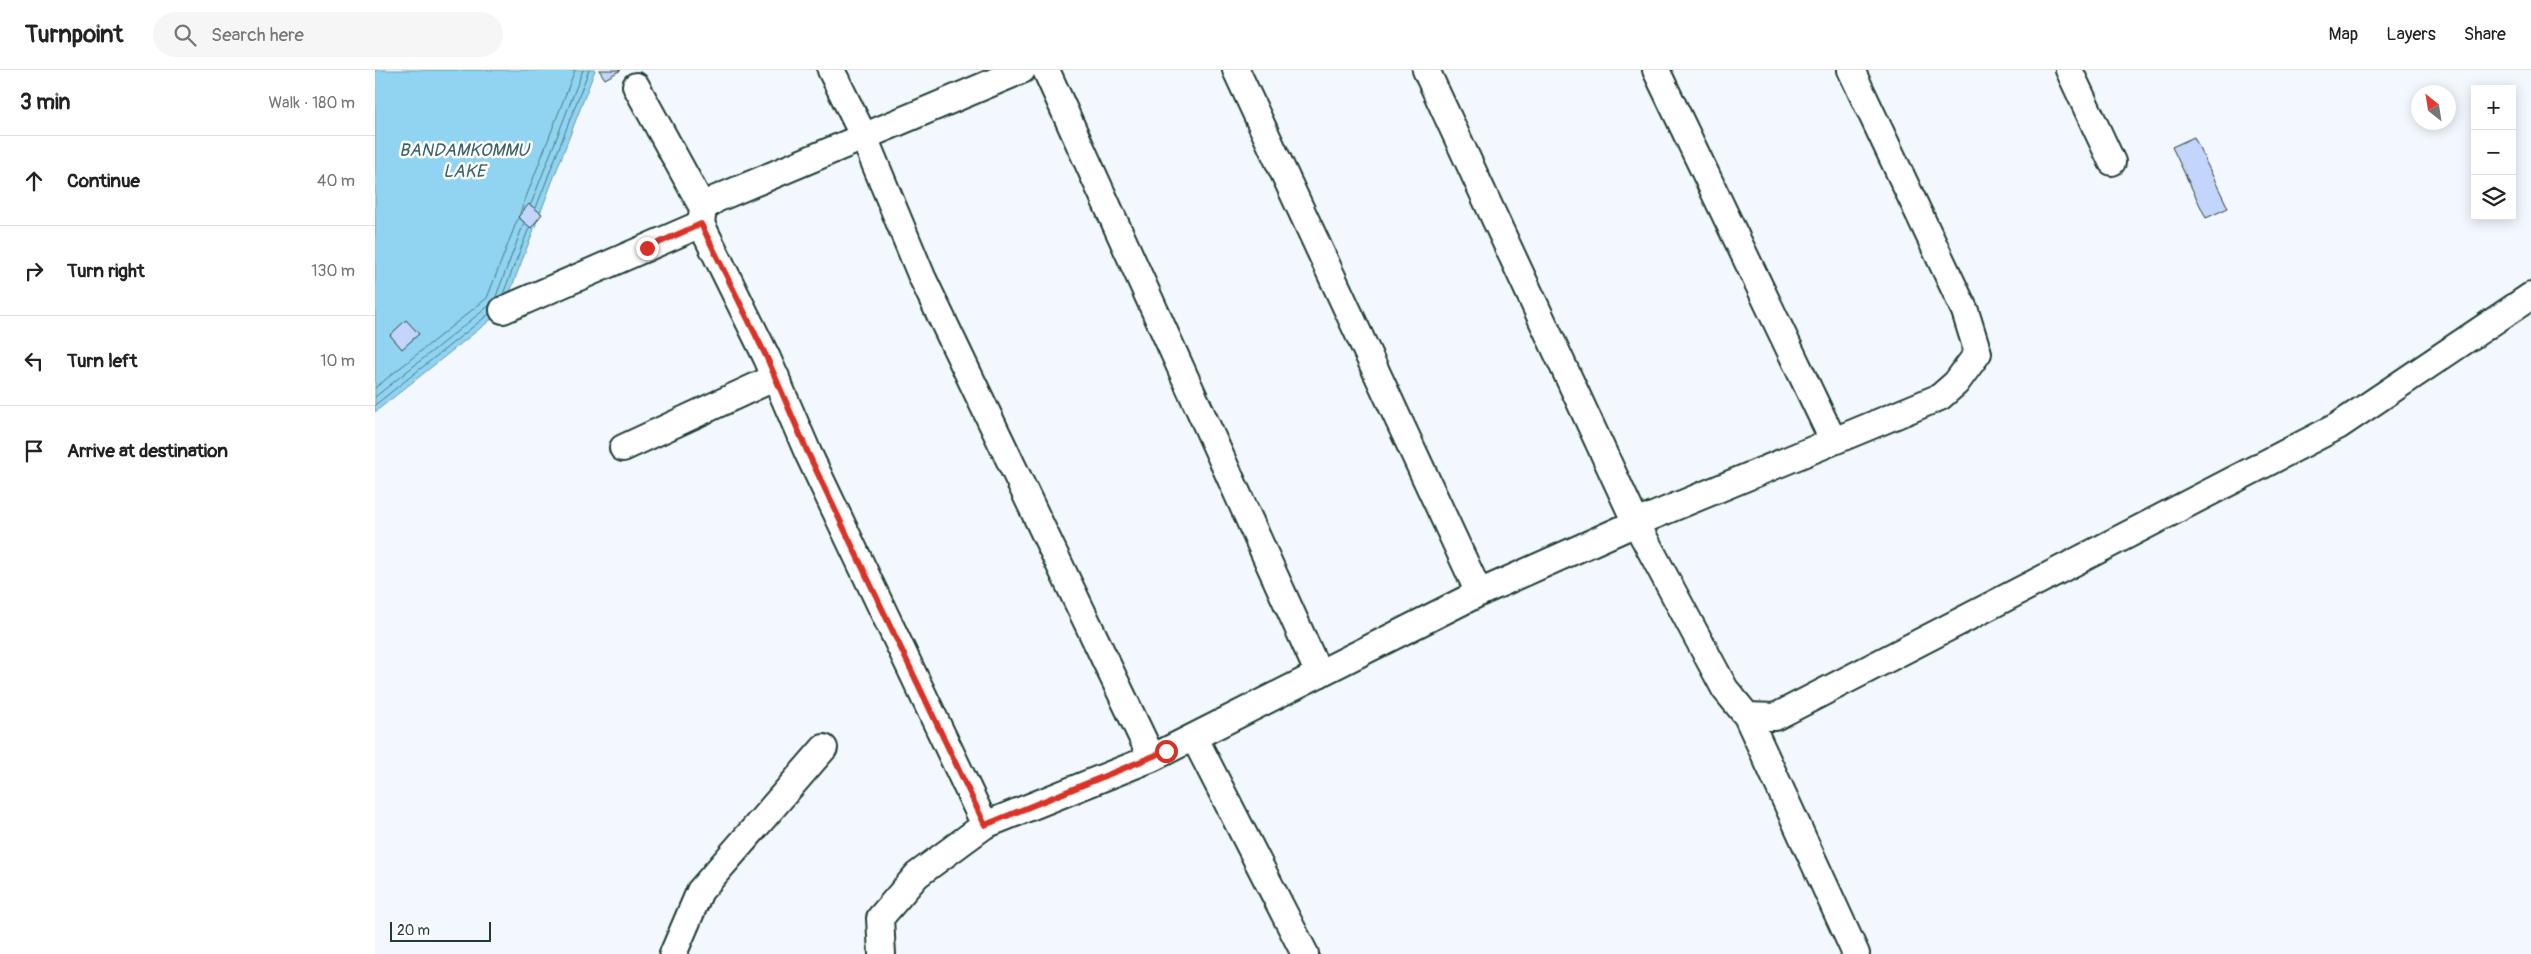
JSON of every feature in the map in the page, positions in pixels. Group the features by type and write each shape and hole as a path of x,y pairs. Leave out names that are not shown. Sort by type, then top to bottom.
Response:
{"street":[{"path":"831,70 865,137 922,277 1152,758"},
{"path":"503,310 702,216 716,199 1022,70"},
{"path":"1046,70 1319,674"},
{"path":"1236,70 1479,593"},
{"path":"1426,70 1636,522 1725,690 1747,716 1856,954"},
{"path":"1656,70 1833,440"},
{"path":"882,954 881,918 917,875 985,825 1152,758 1479,593 1636,522 1940,397 1956,383 1978,353 1965,312 1851,70"},
{"path":"2069,70 2111,162"},
{"path":"636,86 702,216 808,453 985,825"},
{"path":"1747,716 1775,717 2338,426 2531,296"},
{"path":"623,448 775,377"},
{"path":"1194,737 1305,954"},
{"path":"673,954 700,891 823,748"}],"water":[{"name":"BANDAMKOMMU LAKE","path":"375,70 595,70 503,310 375,412"}],"building":[{"path":"599,70 621,70 605,79"},
{"path":"2194,137 2228,208 2206,218 2172,147"},
{"path":"529,204 542,214 531,228 518,217"},
{"path":"406,320 419,334 402,349 390,335"}],"route":[{"path":"647,248 701,224 767,358 808,453 985,825 1166,751"}]}
